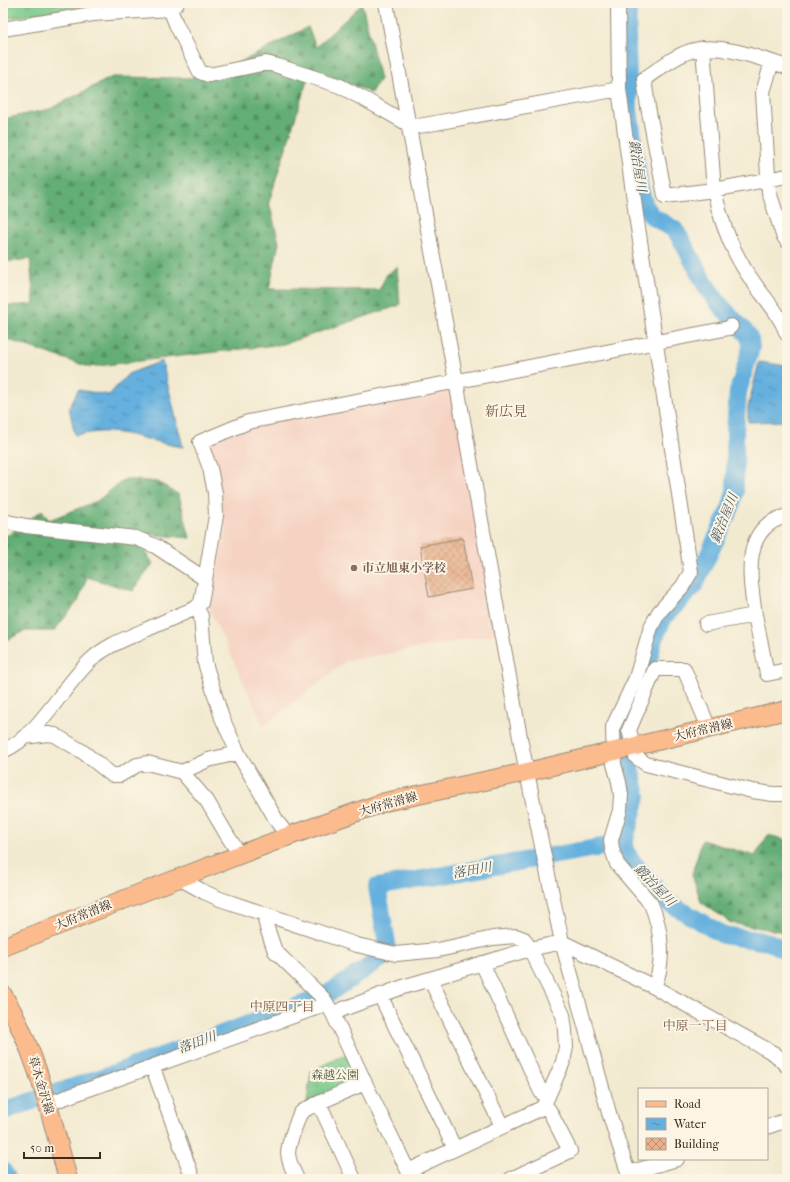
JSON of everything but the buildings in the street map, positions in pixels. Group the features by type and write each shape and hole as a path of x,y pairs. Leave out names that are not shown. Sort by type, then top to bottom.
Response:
{"main road":[{"name":"大府常滑線","path":"3,947 178,878 385,802 527,772 787,710"},
{"name":"草木金沢線","path":"3,995 12,1010 29,1048 47,1104 68,1179"}],"street":[{"path":"386,3 527,772 562,942 607,1106 629,1176 674,1160"},
{"path":"618,3 619,89 636,215 692,572 682,587 659,612 651,627 645,643 636,678 613,727 624,749 646,764 752,791 787,794"},
{"path":"3,29 93,14 173,6 176,24 200,72 209,75 266,63 340,86 408,124 419,126 619,89"},
{"path":"703,48 714,190 719,214 730,242 754,282 783,322 787,334"},
{"path":"787,67 735,50 703,48 691,51 670,60 644,79 665,196 714,190 787,176"},
{"path":"772,62 763,92 769,192 783,235 787,241"},
{"path":"3,751 10,748 24,737 40,720 71,680 92,658 114,643 196,608 201,603 216,516 216,508 215,493 210,468 200,442 248,422 729,328 731,326"},
{"path":"787,516 767,524 761,530 753,545 751,553 751,585 754,615 767,674 787,670"},
{"path":"3,521 26,526 103,533 136,538 155,546 205,580"},
{"path":"196,608 201,616 205,663 222,718 238,753 282,828 286,838"},
{"path":"706,624 754,615"},
{"path":"654,987 658,978 660,959 660,929 651,904 617,864 612,849 611,840 620,810 621,795 620,782 614,764 624,749 629,730 655,669 684,669 709,728"},
{"path":"24,737 48,734 55,735 83,752 112,775 120,775 137,765 147,763 182,772 207,801 240,855"},
{"path":"182,772 208,760 238,753"},
{"path":"178,878 204,892 264,914 357,945 396,954 438,950 493,938 516,936 524,939 563,1016 565,1030 566,1047 563,1062 554,1085 542,1108 455,1149 410,1175 330,1009 323,998 275,951 264,914"},
{"path":"47,1104 330,1009 343,1009 403,987 530,949 562,942 654,987 774,1054 787,1066"},
{"path":"482,963 549,1110 570,1151 511,1179"},
{"path":"430,979 502,1126"},
{"path":"380,995 455,1149"},
{"path":"152,1068 193,1179"},
{"path":"297,1179 288,1161 288,1145 301,1113 319,1103 365,1083"},
{"path":"319,1103 354,1179"},
{"path":"768,1127 787,1120"}],"shaded area":[{"name":"市立旭東小学校","path":"456,381 502,633 346,661 264,726 209,608 226,529 208,442 248,425"}],"green space":[{"path":"3,3 102,3 3,19"},
{"path":"362,4 380,79 371,93 311,68 269,202 279,243 269,289 379,290 387,274 397,267 400,305 284,344 89,367 3,338 3,306 34,304 30,259 3,262 3,119 50,109 112,77 191,78 239,63 308,27 316,47"},
{"path":"125,479 158,482 179,495 190,538 135,533 153,564 133,591 87,577 78,601 54,631 25,631 3,642 3,536 8,535 42,510 49,520 97,501"},
{"path":"768,835 787,840 787,933 731,923 701,902 692,874 702,840 755,856"},
{"name":"森越公園","path":"346,1054 356,1075 354,1082 307,1104 311,1071"}],"water":[{"path":"162,361 183,447 165,444 137,436 109,432 75,435 69,408 78,390 109,395 128,374"},
{"path":"759,362 787,366 787,421 748,422 748,407"}],"waterway":[{"name":"鍛治屋川","path":"628,3 627,46 629,110 640,190 645,206 652,216 675,230 705,284 719,304 748,335 751,348 738,392 735,431 735,491 731,507 694,586 664,617 654,639 645,673 622,724 625,754 637,796 624,843 631,860 669,903 723,935 769,942 787,951"},
{"name":"落田川","path":"387,943 377,887 624,843"},
{"name":"落田川","path":"3,1111 120,1071 306,1003 329,993 382,958"},
{"name":"落田川","path":"3,1171 8,1179"}],"place":[{"name":"市立旭東小学校","path":"354,568"}],"district":[{"name":"新広見","path":"506,411"},
{"name":"中原四丁目","path":"282,1006"},
{"name":"中原一丁目","path":"695,1025"}]}
